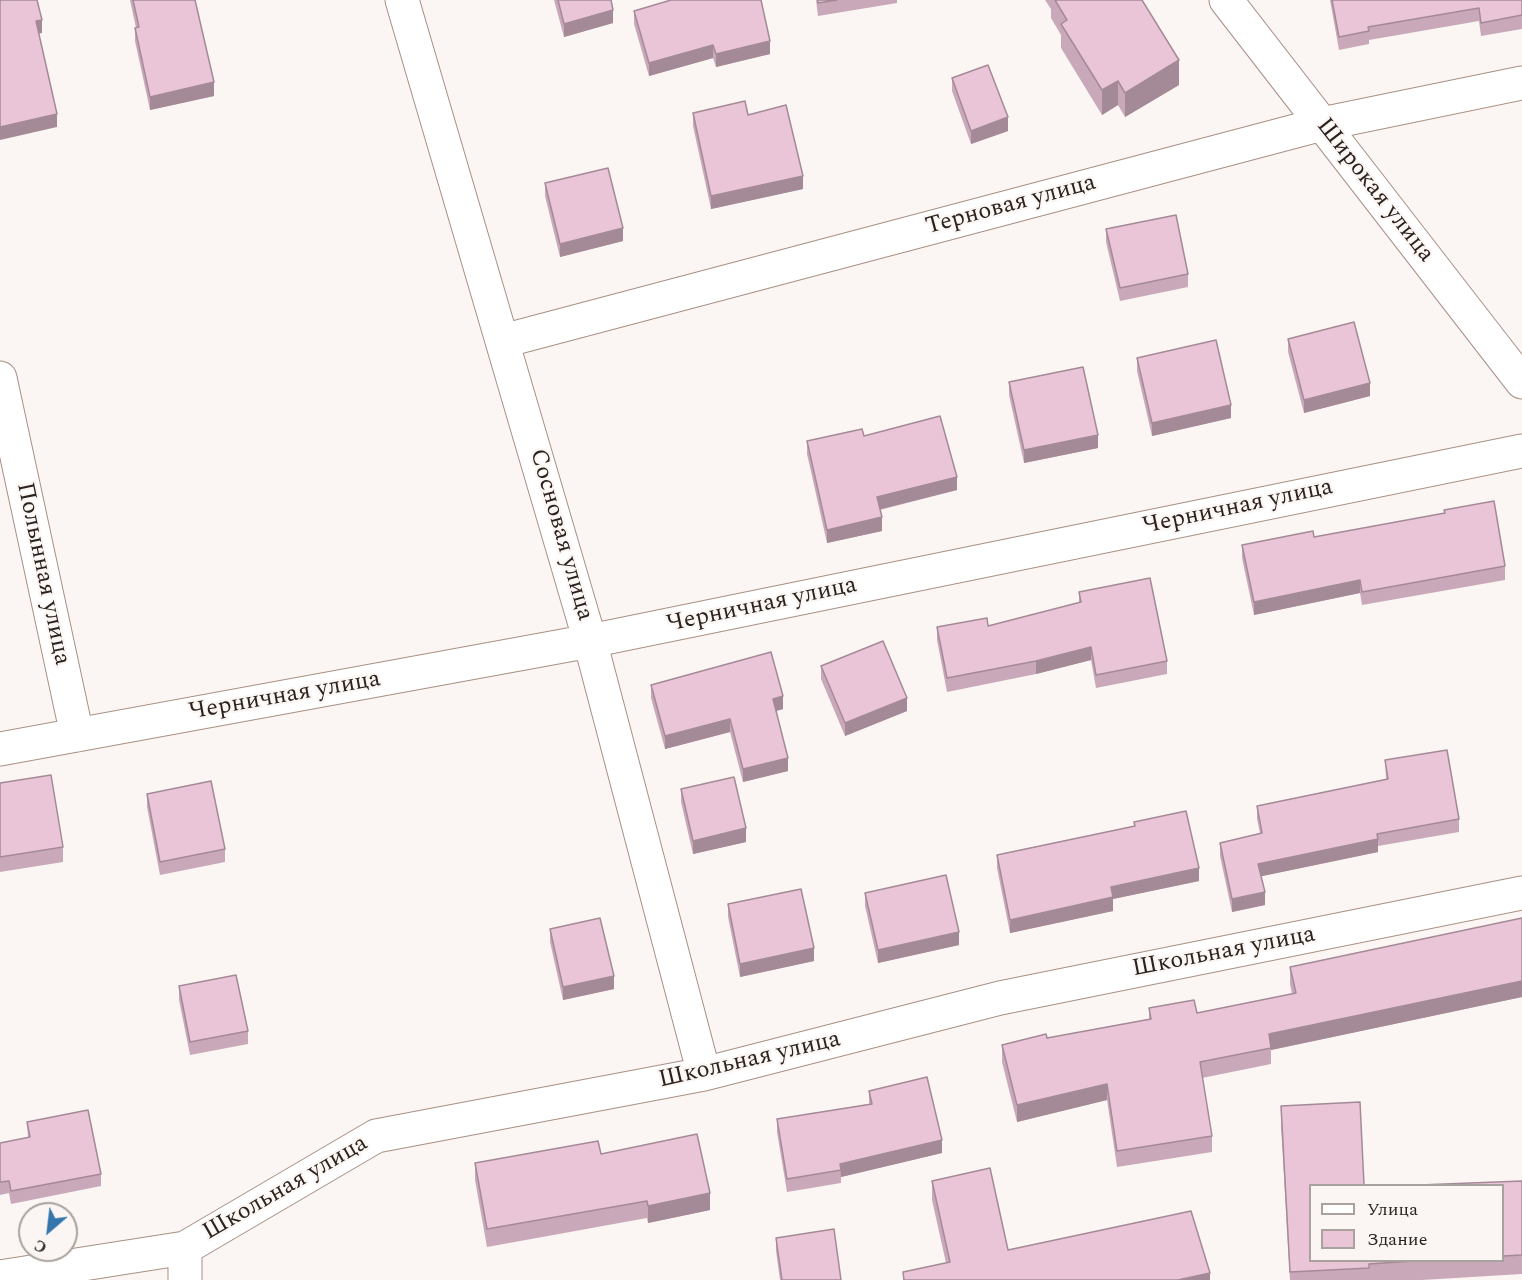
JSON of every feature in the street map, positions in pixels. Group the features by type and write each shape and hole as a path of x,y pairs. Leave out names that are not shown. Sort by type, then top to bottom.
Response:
{"street":[{"name":"Сосновая улица","path":"402,0 590,641 704,1074"},
{"name":"Широкая улица","path":"1226,0 1522,382"},
{"name":"Терновая улица","path":"503,340 1322,124 1522,83"},
{"name":"Полынная улица","path":"0,378 77,735"},
{"name":"Черничная улица","path":"0,749 590,641 1522,451"},
{"name":"Школьная улица","path":"0,1277 185,1248 375,1136 704,1074 1000,998 1522,893"},
{"path":"185,1248 185,1280"}],"building":[{"path":"0,0 37,0 42,20 36,21 57,114 0,127"},
{"path":"133,0 195,0 214,82 150,97 135,28 139,27"},
{"path":"558,0 611,0 613,10 564,24"},
{"path":"671,0 761,0 770,41 716,54 713,45 649,63 634,11"},
{"path":"818,0 837,0 818,3"},
{"path":"1055,0 1142,0 1179,60 1125,93 1118,81 1102,90 1061,24 1067,20"},
{"path":"1332,0 1522,0 1522,15 1481,23 1479,8 1368,27 1369,31 1339,37"},
{"path":"988,65 1008,117 971,131 952,78"},
{"path":"745,101 748,115 786,105 803,176 711,196 693,113"},
{"path":"608,168 623,228 560,244 545,183"},
{"path":"1176,215 1188,274 1120,288 1106,229"},
{"path":"1354,322 1370,383 1304,400 1288,339"},
{"path":"1216,340 1231,405 1152,423 1137,358"},
{"path":"1083,367 1098,435 1024,450 1009,382"},
{"path":"940,416 957,477 877,497 882,517 827,530 807,441 862,429 864,436"},
{"path":"1494,501 1505,566 1362,592 1360,580 1254,602 1242,545 1313,531 1314,537 1445,513 1444,510"},
{"path":"1150,578 1167,661 1096,675 1091,647 1036,661 947,678 937,627 987,618 988,626 1081,602 1079,592"},
{"path":"883,641 907,698 845,723 821,666"},
{"path":"771,652 783,696 773,699 788,758 743,769 730,719 665,736 651,685"},
{"path":"1447,750 1459,819 1377,834 1378,839 1258,864 1265,892 1232,899 1220,843 1262,833 1257,806 1388,779 1385,760"},
{"path":"51,775 63,847 0,857 0,783"},
{"path":"734,777 746,828 693,841 681,789"},
{"path":"211,781 225,849 160,862 147,794"},
{"path":"1186,811 1199,868 1111,887 1113,897 1010,920 997,855 1135,826 1134,822"},
{"path":"946,875 959,932 878,950 865,893"},
{"path":"801,889 814,948 740,964 728,904"},
{"path":"600,918 614,976 563,987 550,929"},
{"path":"1522,918 1522,981 1269,1034 1271,1048 1200,1062 1212,1136 1117,1151 1107,1084 1017,1105 1002,1045 1046,1034 1047,1038 1151,1019 1149,1008 1194,1000 1197,1013 1296,993 1290,967"},
{"path":"236,975 248,1031 190,1042 179,986"},
{"path":"927,1077 942,1140 840,1164 841,1170 787,1179 777,1119 872,1104 869,1091"},
{"path":"1360,1102 1364,1184 1309,1184 1309,1262 1398,1262 1369,1264 1369,1268 1290,1272 1281,1106"},
{"path":"88,1110 101,1174 11,1191 9,1181 0,1182 0,1143 30,1137 27,1122"},
{"path":"697,1134 710,1193 648,1206 647,1201 487,1229 475,1163 598,1141 601,1154"},
{"path":"990,1168 1008,1250 1191,1211 1210,1273 1178,1280 904,1280 903,1272 950,1262 932,1181"},
{"path":"1522,1181 1522,1255 1504,1256 1504,1184 1445,1184"},
{"path":"834,1229 841,1280 782,1280 776,1238"}]}
